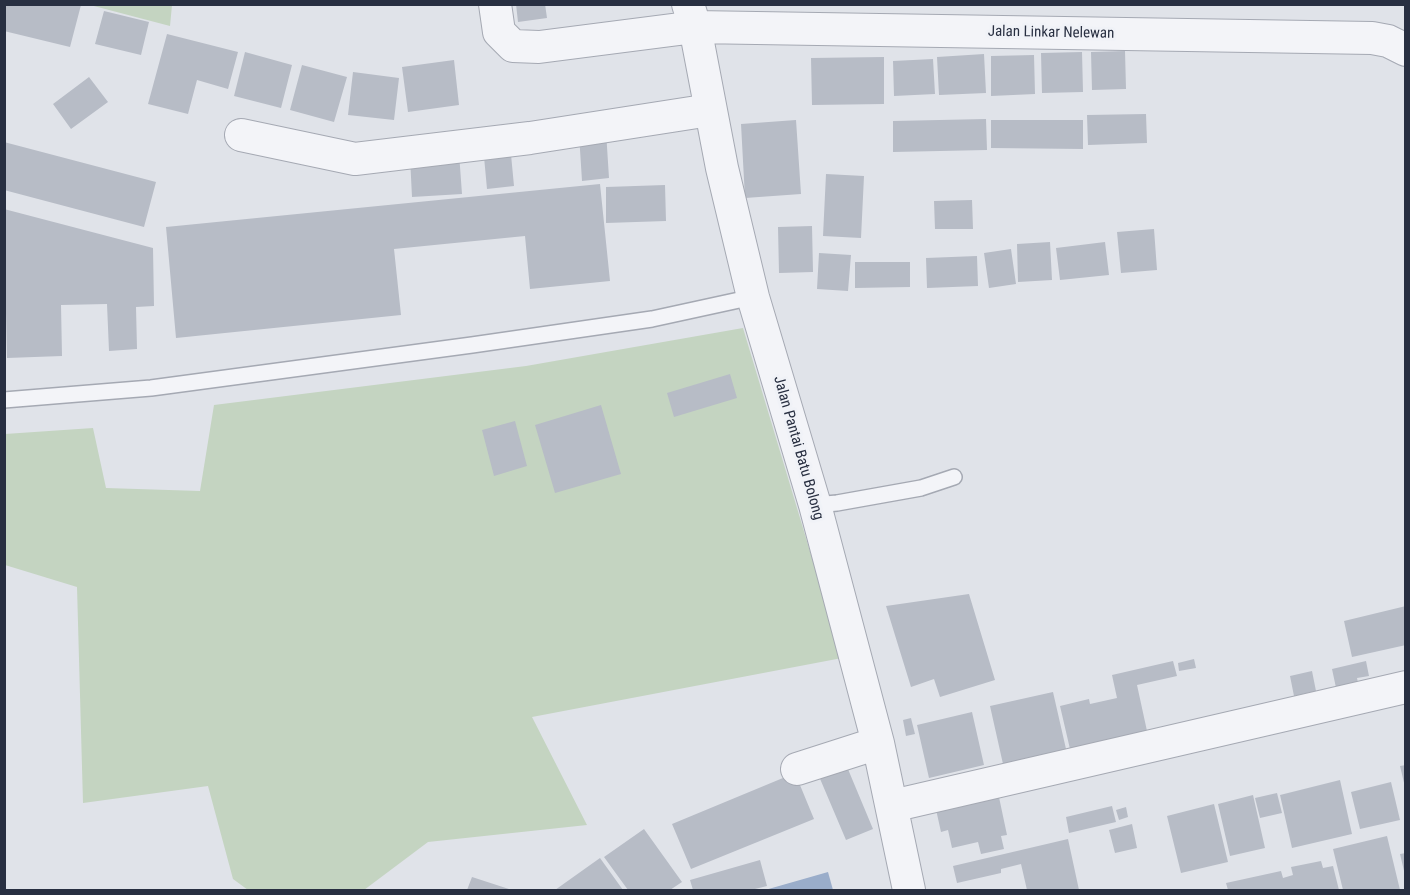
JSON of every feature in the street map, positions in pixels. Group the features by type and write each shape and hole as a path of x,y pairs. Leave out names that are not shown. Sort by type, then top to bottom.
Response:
{"street":[{"name":"Jalan Linkar Nelewan","path":"495,4 499,32 513,46 539,46 691,16 1372,38 1388,41 1406,50"},
{"name":"Jalan Pantai Batu Bolong","path":"691,16 753,297 815,505 878,743 909,891"},
{"path":"241,135 355,159 530,138 710,110"},
{"path":"892,806 1406,687"},
{"path":"797,769 878,743"}],"lane":[{"path":"4,400 151,388 472,345 652,319 753,297"},
{"path":"815,505 921,488 954,477"}],"green space":[{"path":"90,5 172,5 170,26"},
{"path":"743,328 842,658 532,717 587,825 428,842 364,890 248,890 233,879 208,786 83,803 77,587 5,565 5,434 93,428 106,488 200,491 214,405 526,366"}],"water":[{"path":"828,872 833,890 765,890"}],"building":[{"path":"4,4 81,5 70,47 4,31"},
{"path":"516,4 545,4 547,18 518,22"},
{"path":"104,11 149,22 141,55 95,44"},
{"path":"167,34 238,52 228,89 197,80 188,114 148,104"},
{"path":"1125,51 1126,89 1092,90 1091,52"},
{"path":"245,52 292,65 281,108 234,96"},
{"path":"1082,52 1083,92 1042,93 1041,53"},
{"path":"984,54 986,93 939,95 937,57"},
{"path":"1034,55 1035,94 991,96 991,56"},
{"path":"884,57 884,104 812,105 811,58"},
{"path":"933,59 935,94 894,96 893,61"},
{"path":"454,60 459,105 408,112 402,67"},
{"path":"302,65 347,77 334,122 290,110"},
{"path":"353,72 399,78 394,120 348,115"},
{"path":"89,77 108,102 71,129 53,104"},
{"path":"1146,114 1147,143 1088,145 1087,115"},
{"path":"986,119 987,150 893,152 893,121"},
{"path":"796,120 801,194 745,198 741,124"},
{"path":"991,120 1083,120 1083,149 991,148"},
{"path":"606,131 609,178 582,181 579,134"},
{"path":"4,142 156,182 144,227 4,190"},
{"path":"510,144 514,186 487,189 483,146"},
{"path":"459,153 462,194 412,197 410,157"},
{"path":"826,174 864,176 861,238 823,236"},
{"path":"600,184 610,281 530,289 525,236 394,249 401,315 176,338 166,227"},
{"path":"665,185 666,221 606,223 606,187"},
{"path":"972,200 973,229 935,229 934,201"},
{"path":"4,209 153,248 154,306 136,307 137,349 109,351 107,304 61,305 62,356 7,358 6,313 4,313"},
{"path":"812,226 813,272 779,273 778,227"},
{"path":"1154,229 1157,270 1121,273 1117,232"},
{"path":"1050,242 1052,280 1018,282 1017,244"},
{"path":"1105,242 1109,275 1060,280 1056,248"},
{"path":"1011,249 1016,284 989,288 984,253"},
{"path":"819,253 851,255 848,291 817,289"},
{"path":"977,256 978,286 927,288 926,258"},
{"path":"855,262 910,262 910,287 855,288"},
{"path":"730,374 737,398 674,417 667,393"},
{"path":"601,405 621,474 555,493 535,425"},
{"path":"515,421 527,466 494,476 482,430"},
{"path":"969,594 995,680 940,697 934,679 911,687 886,606"},
{"path":"1406,606 1406,645 1352,657 1344,621"},
{"path":"1194,659 1196,668 1179,671 1178,663"},
{"path":"1173,661 1177,676 1137,685 1147,731 1070,749 1060,706 1089,699 1090,704 1117,698 1112,675"},
{"path":"1366,661 1369,676 1357,678 1360,692 1338,697 1332,669"},
{"path":"1312,671 1316,691 1294,696 1290,676"},
{"path":"1053,692 1066,749 1003,764 990,706"},
{"path":"972,712 984,765 929,778 917,725"},
{"path":"911,718 915,734 906,736 903,720"},
{"path":"845,762 873,829 846,840 818,774"},
{"path":"1406,765 1406,787 1405,787 1400,766"},
{"path":"795,773 814,819 691,869 672,824"},
{"path":"1340,780 1352,834 1292,848 1280,795"},
{"path":"1391,782 1400,820 1360,829 1351,792"},
{"path":"996,783 1007,835 1001,836 1004,849 981,854 978,842 952,848 948,830 941,832 935,805"},
{"path":"1277,793 1282,813 1260,818 1255,798"},
{"path":"1253,795 1265,848 1230,856 1218,804"},
{"path":"1214,804 1228,862 1181,873 1167,816"},
{"path":"1112,806 1116,822 1069,833 1066,817"},
{"path":"1126,807 1128,817 1119,820 1116,810"},
{"path":"1132,824 1137,848 1115,853 1109,830"},
{"path":"644,829 682,882 670,890 628,890 604,857"},
{"path":"1387,836 1400,890 1343,890 1333,849"},
{"path":"1068,839 1079,890 1027,890 1021,864 1001,869 1001,873 957,883 953,866"},
{"path":"1406,853 1406,875 1405,875 1400,854"},
{"path":"600,858 623,890 555,890"},
{"path":"760,860 767,886 751,890 693,890 690,880"},
{"path":"1321,861 1323,868 1333,866 1339,890 1228,890 1226,883 1281,871 1283,878 1293,875 1291,867"},
{"path":"472,877 512,890 467,890"}]}
